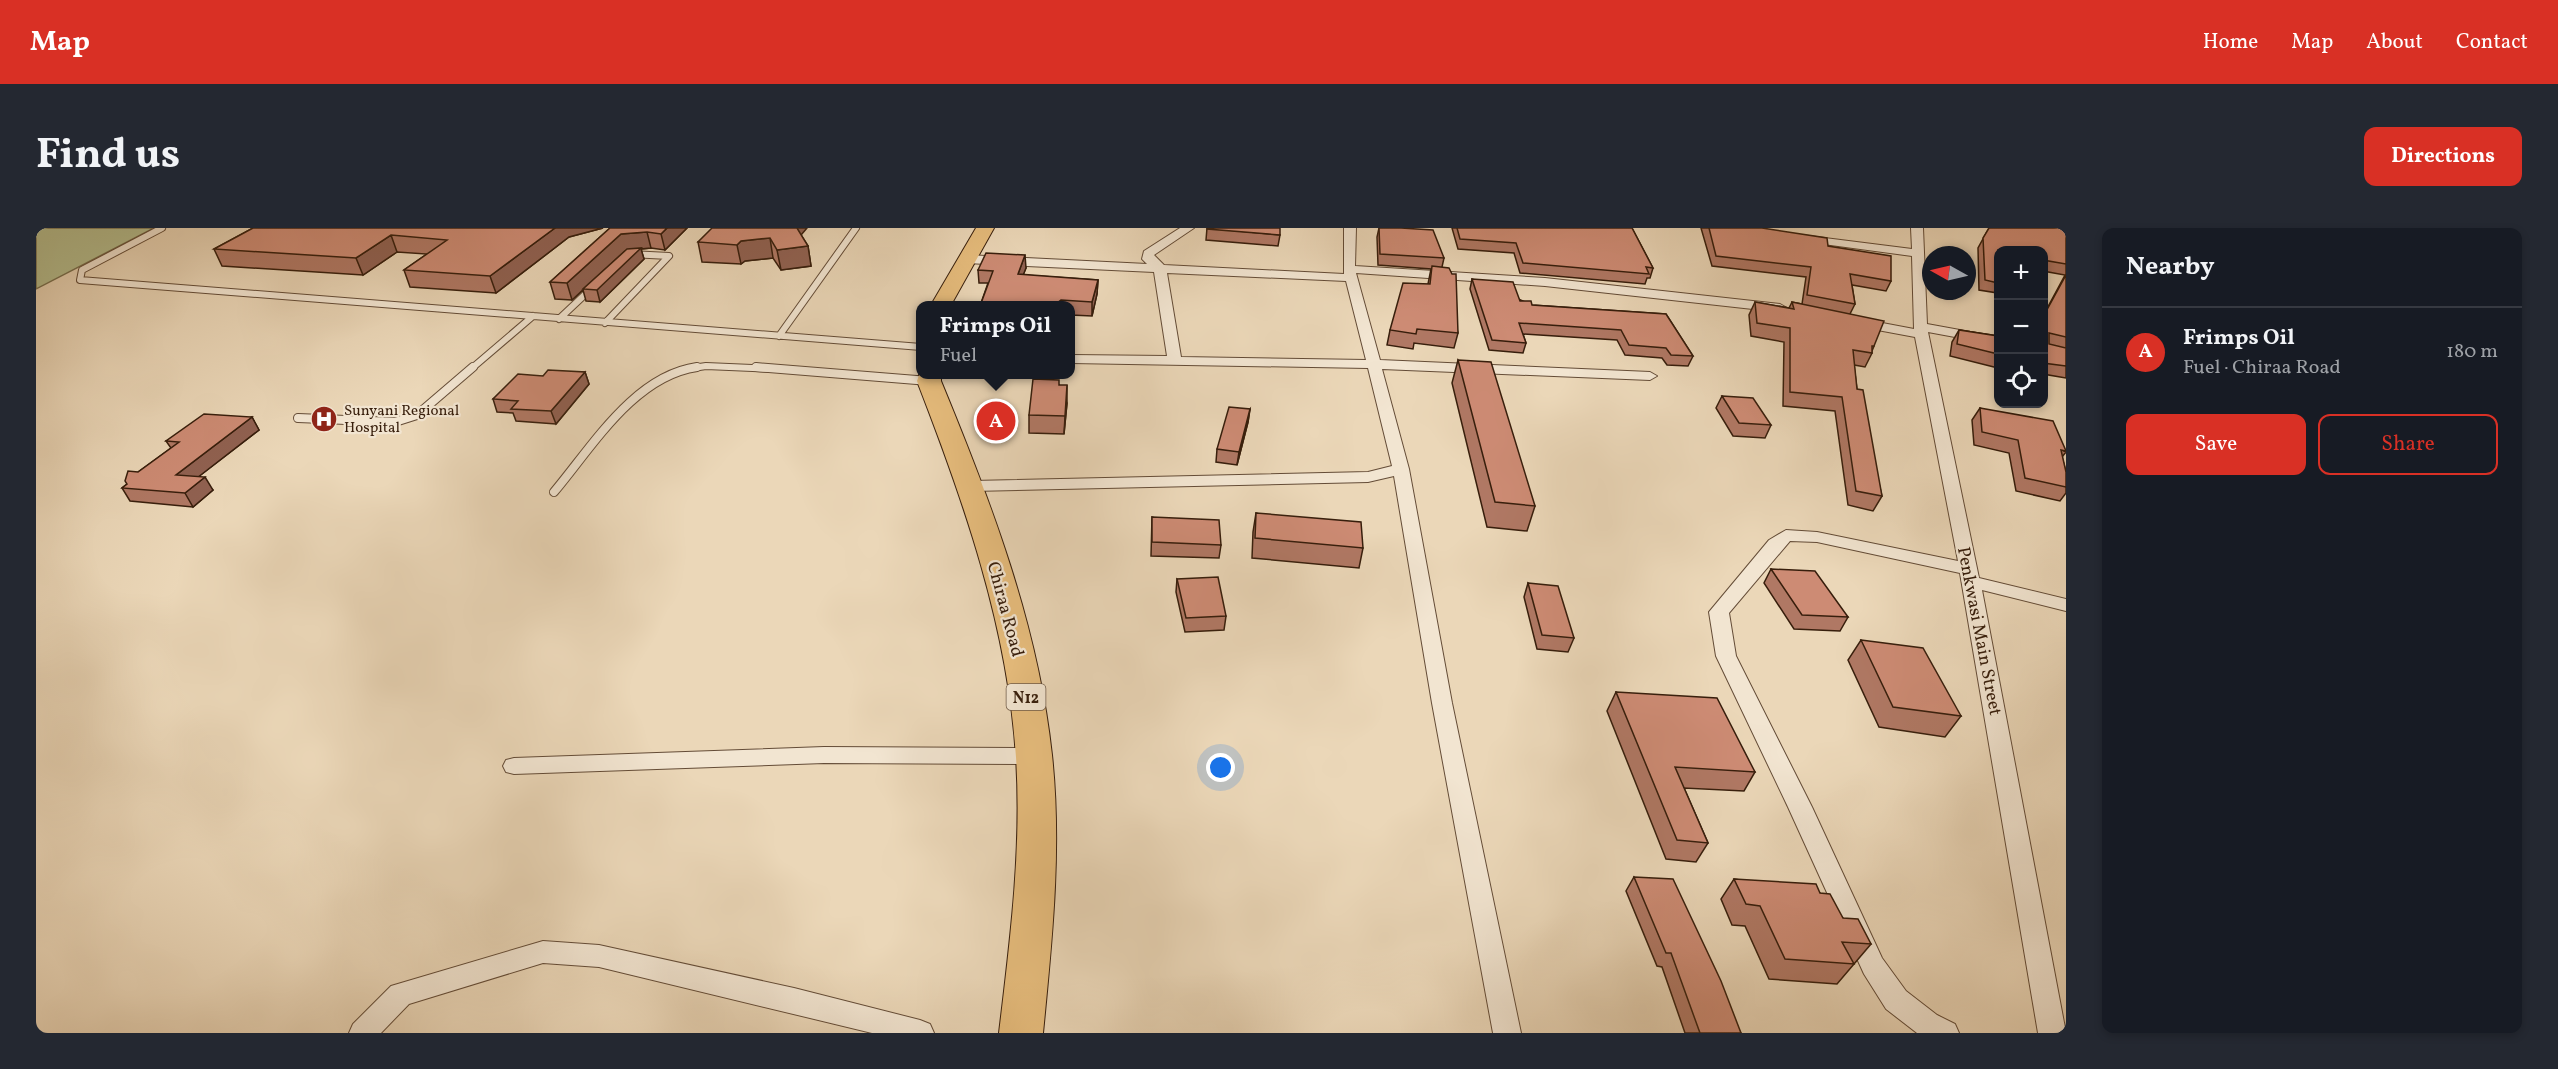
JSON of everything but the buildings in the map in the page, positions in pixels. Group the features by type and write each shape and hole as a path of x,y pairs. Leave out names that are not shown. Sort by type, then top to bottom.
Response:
{"highway":[{"path":"944,301 985,228"},
{"name":"Chiraa Road","path":"929,379 972,486 1005,600 1021,666 1034,756 1035,871 1021,1033"}],"street":[{"path":"1175,362 1160,268 1148,259 1148,254 1188,228"},
{"path":"1350,228 1351,273 1401,469 1442,703 1507,1033"},
{"name":"Penkwasi Main Street","path":"1917,228 1921,330 1970,576 2052,1033"},
{"path":"1788,236 1918,253"},
{"path":"966,259 1545,282 1796,311"},
{"path":"1841,319 1994,340"},
{"path":"1075,360 1374,364 1650,376"},
{"path":"972,486 1368,477 1401,469"},
{"path":"1945,1033 1927,1024 1896,1000 1873,966 1800,807 1726,656 1719,612 1775,544 1786,535 1817,537 1970,576 2066,605"},
{"path":"514,766 824,755 1034,756"},
{"path":"363,1033 400,995 543,952 599,956 794,1000 920,1033"}],"lane":[{"path":"162,228 82,270 80,280 916,347"},
{"path":"779,336 856,228"},
{"path":"605,323 669,256 658,253 632,254 619,263"},
{"path":"559,319 602,279"},
{"path":"298,418 394,422 417,415 533,316"},
{"path":"554,492 626,406 650,384 685,369 705,366 752,367 916,377"}],"green space":[{"path":"36,228 154,228 36,289"}],"place":[{"name":"Sunyani Regional Hospital","path":"324,419"},
{"name":"Frimps Oil","path":"996,421"}]}
